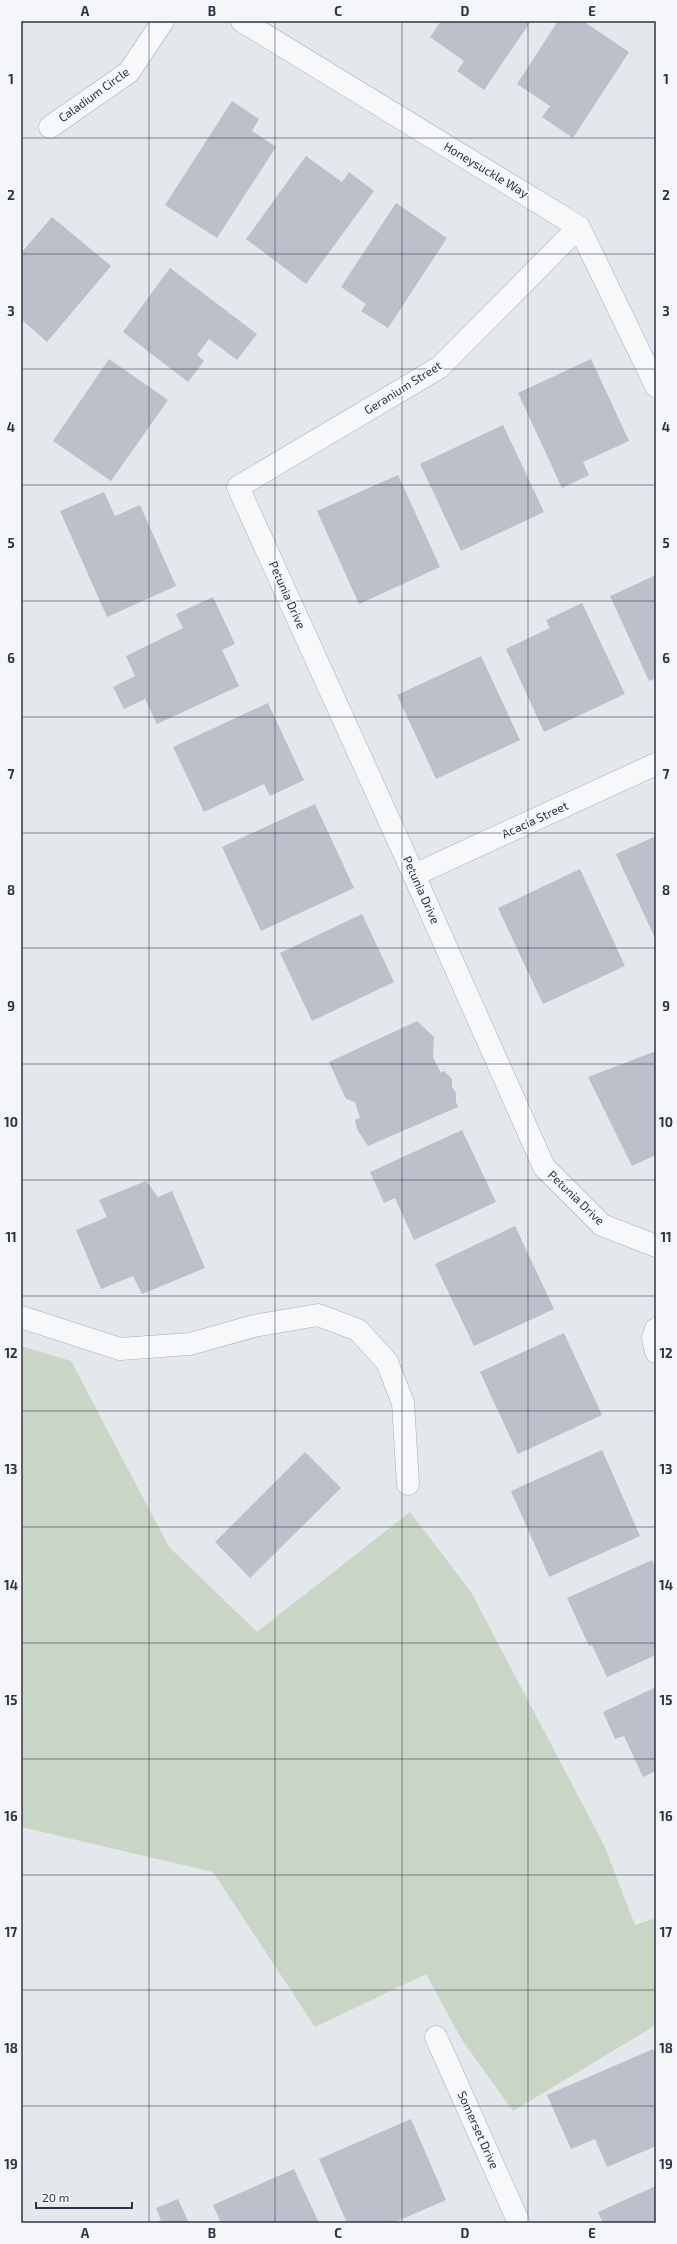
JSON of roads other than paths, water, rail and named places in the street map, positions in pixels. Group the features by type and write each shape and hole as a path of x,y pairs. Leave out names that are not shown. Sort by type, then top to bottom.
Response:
{"street":[{"name":"Caladium Circle","path":"50,127 129,72 163,21"},
{"name":"Honeysuckle Way","path":"242,21 579,227"},
{"path":"579,227 656,386"},
{"name":"Geranium Street","path":"238,487 440,367 579,227"},
{"name":"Petunia Drive","path":"238,487 414,875 544,1167 602,1226 656,1246"},
{"name":"Acacia Street","path":"414,875 656,764"},
{"path":"21,1317 120,1349 190,1344 254,1326 318,1315 358,1330 387,1362 404,1403 408,1484"},
{"path":"656,1329 653,1338 656,1352"},
{"name":"Somerset Drive","path":"436,2037 519,2223"}]}
